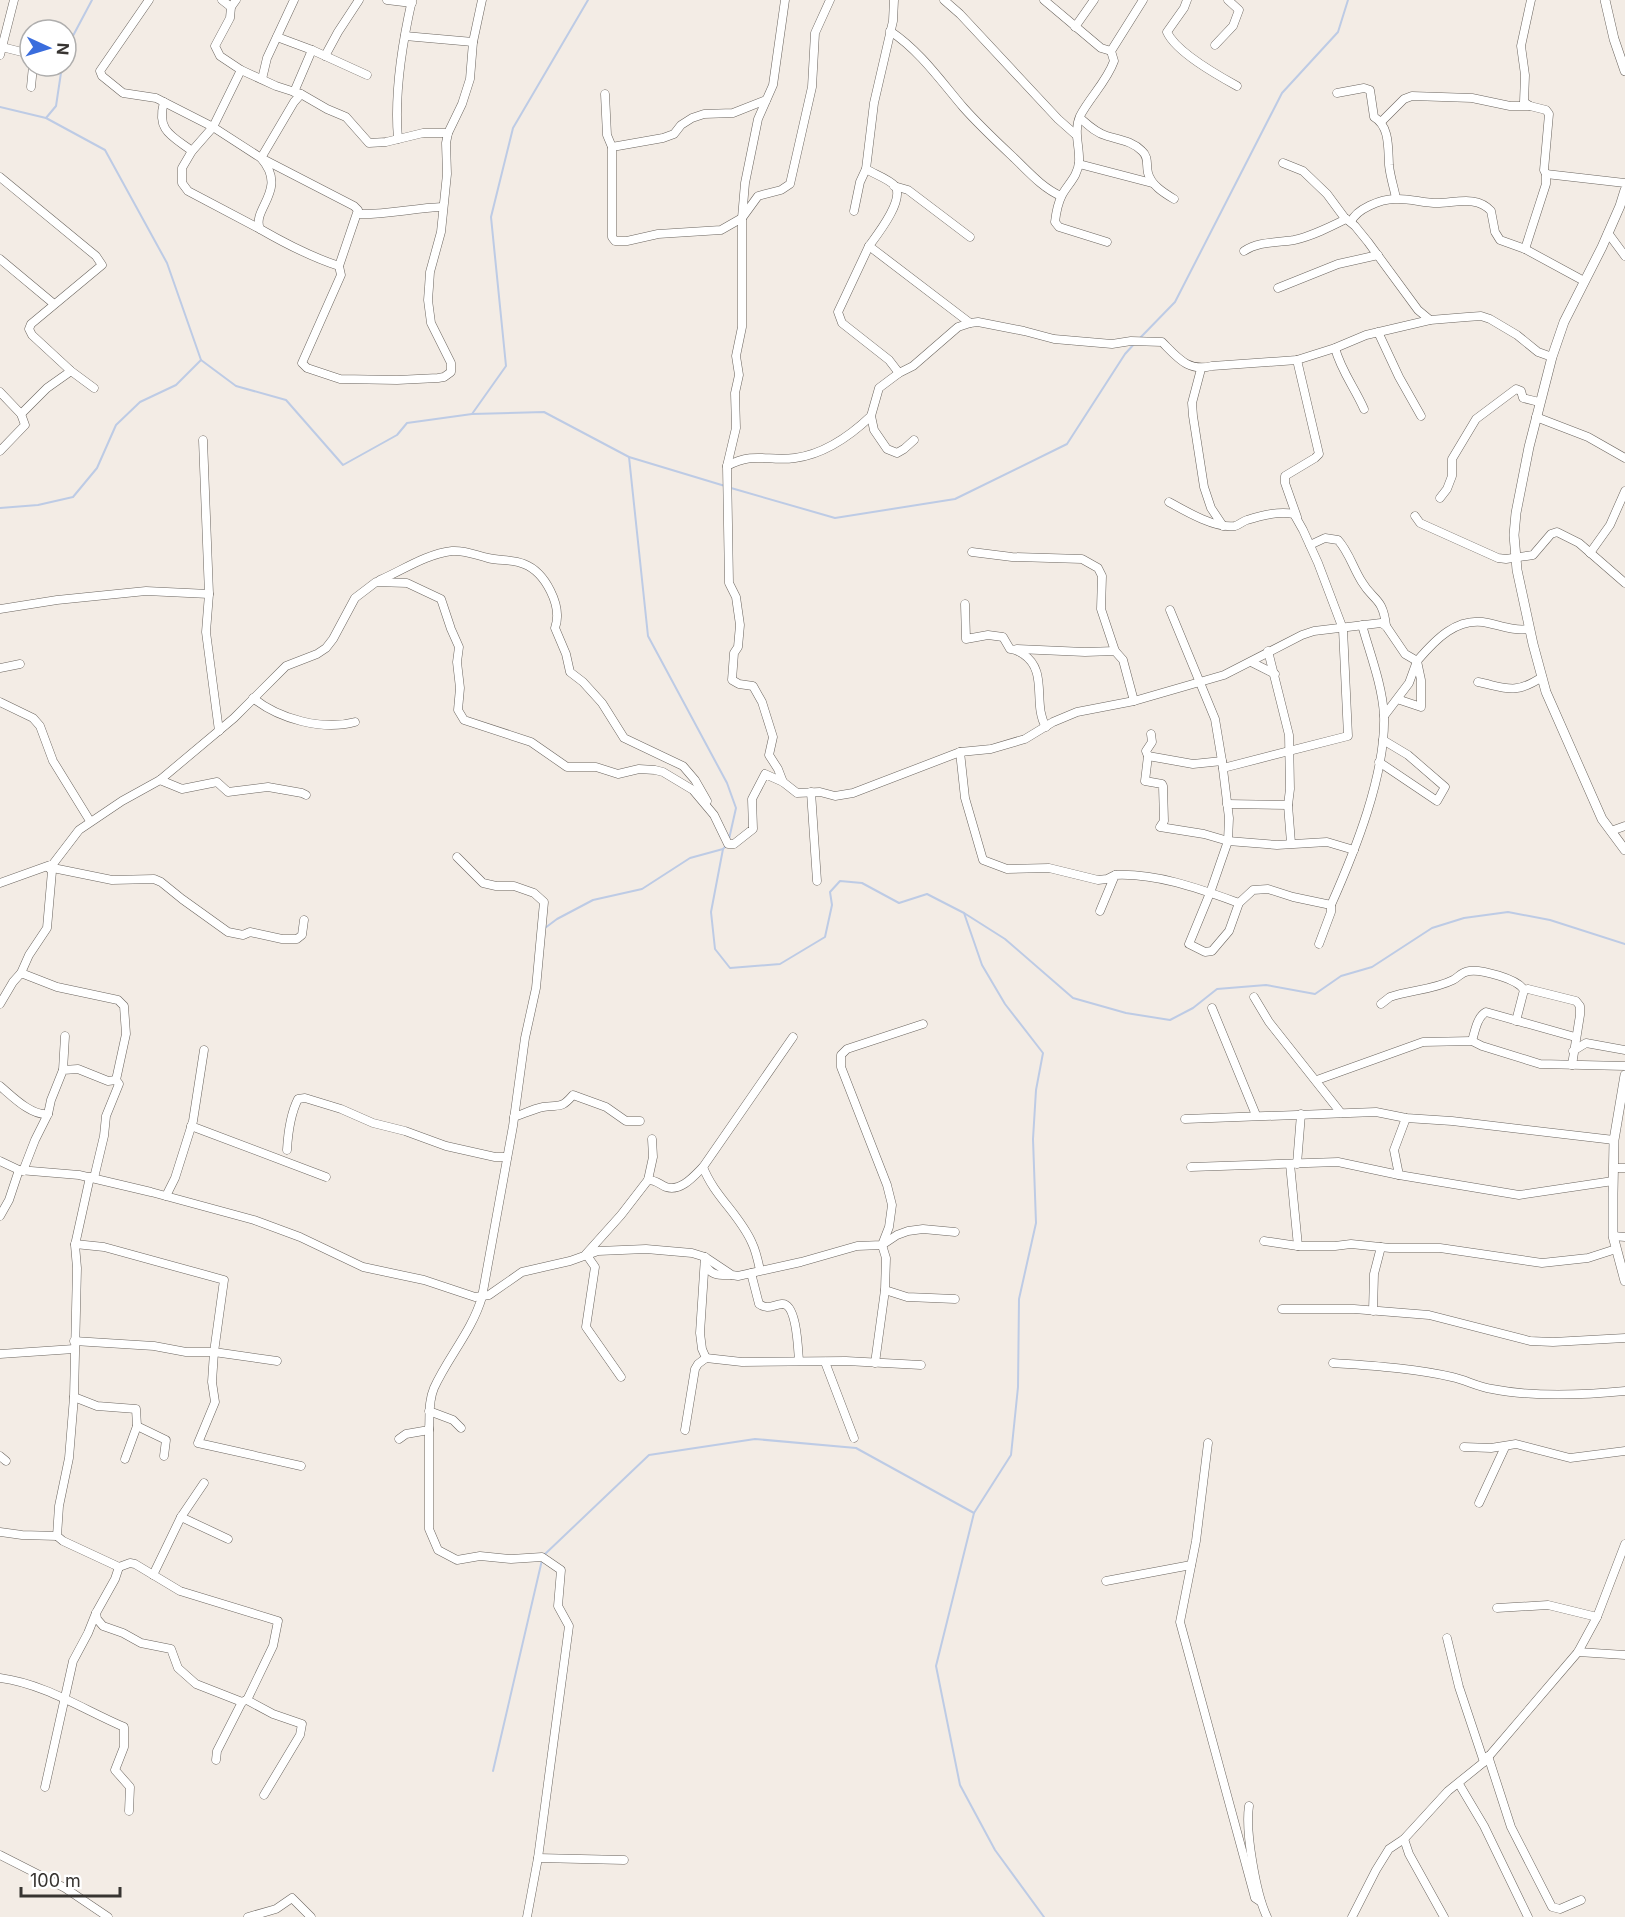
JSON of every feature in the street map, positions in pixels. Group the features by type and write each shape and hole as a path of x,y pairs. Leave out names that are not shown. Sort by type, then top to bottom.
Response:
{"street":[{"path":"14,0 1,51 18,53"},
{"path":"149,0 100,71 102,76 123,93 156,98 213,127 261,158 354,206 358,214 339,266 341,275 302,363 303,366 340,379 397,380 444,376 451,372 452,367 431,323 428,300 430,272 441,232 447,174 446,143 470,79 473,42 482,0"},
{"path":"222,0 234,3 230,18 215,46 220,56 241,70 298,93 346,117 369,143 423,133 448,133"},
{"path":"262,79 267,58 294,0"},
{"path":"325,56 359,0"},
{"path":"387,0 412,2 407,20 396,115 398,139"},
{"path":"783,782 769,755 773,737 758,693 753,686 739,684 732,680 733,659 738,647 740,625 736,597 729,583 728,466 736,428 735,393 739,375 736,357 742,327 742,218 745,183 753,138 773,85 784,0"},
{"path":"605,94 608,135 612,147 612,237 615,241 623,242 658,234 721,230 742,218 758,196 781,190 790,184 812,87 815,33 830,0"},
{"path":"854,211 860,182 866,169 874,103 890,31 894,0"},
{"path":"944,0 1076,135"},
{"path":"1044,0 1101,48 1111,51"},
{"path":"1075,27 1094,0"},
{"path":"1107,242 1059,227 1055,222 1061,196 1073,181 1079,164 1076,135 1080,118 1094,92 1111,69 1114,61 1111,51 1143,0"},
{"path":"1187,0 1167,32 1169,37 1198,62 1237,86"},
{"path":"1215,45 1233,26 1239,10 1228,0"},
{"path":"1530,106 1524,102 1523,96 1525,75 1521,46 1532,0"},
{"path":"1605,0 1614,39 1625,70"},
{"path":"890,31 925,60 1002,148 1054,193 1061,196"},
{"path":"277,36 367,75"},
{"path":"405,36 473,42"},
{"path":"261,158 294,102 312,50"},
{"path":"241,70 213,127 192,151 182,168 182,183 188,191 314,258 339,266"},
{"path":"31,87 32,78"},
{"path":"1337,93 1367,88 1370,90 1374,117 1382,122 1389,147 1389,167 1396,198"},
{"path":"1382,122 1404,99 1412,96 1472,98 1510,106 1530,106 1546,110 1549,114 1544,163 1546,174 1541,203 1525,249"},
{"path":"612,147 663,138 674,134 681,125 692,118 704,114 733,113 766,100"},
{"path":"164,102 160,119 164,130 192,151"},
{"path":"1080,118 1094,130 1131,143 1143,151 1152,183"},
{"path":"260,229 258,221 270,196 271,177 268,166 261,158"},
{"path":"1282,163 1295,167 1310,177 1327,194 1378,255 1418,310 1430,320"},
{"path":"1079,164 1152,183 1174,199"},
{"path":"866,169 894,186 908,190 970,237"},
{"path":"1546,174 1625,183"},
{"path":"0,177 87,248 102,265 31,324 30,332 70,371 94,388"},
{"path":"894,186 897,191 896,200 890,215 869,246 838,312 842,323 889,360 899,373"},
{"path":"1625,190 1608,233 1564,322 1552,357 1539,402 1516,513 1514,535 1515,558 1546,692 1598,808 1625,850"},
{"path":"1244,250 1265,243 1294,240 1349,221 1360,211 1387,200 1396,198 1440,203 1458,200 1481,204 1491,211 1496,237 1500,240 1525,249 1584,280"},
{"path":"358,214 377,215 442,207"},
{"path":"1608,233 1625,256"},
{"path":"869,246 970,323 1024,331 1054,339 1112,344 1131,341 1162,342 1188,366 1201,369 1212,366 1297,360 1378,332 1430,320 1481,316 1505,327 1538,352 1552,357"},
{"path":"1278,288 1338,264 1378,255"},
{"path":"0,259 54,304"},
{"path":"914,440 897,453 887,448 874,430 871,416 879,388 899,373 914,366 948,334 970,323"},
{"path":"1378,332 1399,377 1421,416"},
{"path":"1335,348 1339,364 1357,391 1364,409"},
{"path":"1148,756 1193,764 1223,764 1348,736 1343,629 1324,576 1297,517 1285,483 1285,476 1315,459 1319,454 1297,360"},
{"path":"1201,369 1192,403 1194,424 1204,487 1211,508 1222,526"},
{"path":"21,414 47,388 70,371"},
{"path":"1440,498 1447,489 1452,476 1452,459 1476,419 1516,389 1521,391 1523,398 1539,402"},
{"path":"0,392 21,414 25,425 0,451"},
{"path":"728,466 742,458 794,459 818,453 839,443 871,416"},
{"path":"1536,417 1588,437 1625,458"},
{"path":"203,440 209,594 206,633 219,731"},
{"path":"1590,553 1610,525 1625,491"},
{"path":"1169,502 1190,514 1222,526 1236,526 1245,520 1271,514 1288,513 1297,517"},
{"path":"1415,516 1420,523 1492,557 1506,559 1533,555 1551,534 1557,532 1568,536 1625,583"},
{"path":"1310,545 1326,538 1338,540 1349,555 1366,588 1381,604 1386,626 1405,654 1417,661 1421,680 1421,707 1397,699"},
{"path":"0,884 53,864 79,830 90,821 160,780 219,731 286,666 326,648 355,598 376,582 426,558 450,551 465,550 489,558 511,560 526,565 543,578 555,604 558,620 555,628 567,654 570,672 583,682 602,703 624,738 683,766 695,780 707,800 709,809"},
{"path":"972,552 1012,557 1082,559 1098,568 1102,576 1101,609 1115,651 1123,660 1134,701"},
{"path":"376,582 407,583 441,599 459,647 456,662 460,688 458,710 465,720 531,742 567,767 597,767 618,774 639,769 663,772 690,787 718,821 728,844 734,844 753,829 752,799 765,774 783,782 797,793 825,793 835,796 854,793 960,752 980,751 1030,737 1053,722 1089,708 1134,701 1224,675 1302,634 1381,623 1386,626"},
{"path":"0,609 57,600 146,591 209,594"},
{"path":"964,604 966,639 988,635 1003,637 1010,649 1115,651"},
{"path":"1170,610 1198,684 1215,719 1227,804 1228,841 1210,893 1188,944 1205,952 1212,951 1229,931 1239,903 1248,893 1260,888 1331,904"},
{"path":"1384,716 1408,683 1417,661 1437,637 1470,622 1480,621 1520,630 1530,629"},
{"path":"1319,944 1331,912 1331,904 1354,850 1383,740 1383,704 1362,625"},
{"path":"1016,649 1030,659 1038,672 1040,714 1046,727"},
{"path":"1268,651 1287,725 1291,843"},
{"path":"1251,662 1275,674"},
{"path":"0,668 20,664"},
{"path":"1478,682 1514,690 1529,685 1542,676"},
{"path":"254,698 263,706 287,719 340,726 355,722"},
{"path":"0,702 33,718 40,726 53,761 90,821"},
{"path":"1383,704 1391,707"},
{"path":"1151,735 1152,742 1146,751 1148,756 1145,781 1163,786 1164,821 1160,828 1204,834 1228,841 1277,845 1327,842 1354,850"},
{"path":"1379,762 1437,801 1445,787 1408,755 1383,740"},
{"path":"960,752 965,798 983,861 1007,869 1049,868 1098,880 1114,875 1161,879 1239,903"},
{"path":"160,780 182,789 217,782 228,792 268,787 306,795"},
{"path":"811,792 817,881"},
{"path":"1227,804 1288,805"},
{"path":"1611,831 1625,826"},
{"path":"457,856 483,883 514,886 534,893 544,902 536,987 525,1038 514,1117 482,1297 473,1322 433,1389 429,1411 429,1529 438,1550 457,1560 480,1556 511,1559 542,1557 561,1570 558,1606 569,1626 538,1858 527,1917"},
{"path":"48,867 112,880 154,879 228,932 236,934 243,935 250,932 282,939 297,939 302,935 304,920"},
{"path":"0,1004 21,973 46,928 52,871 48,867"},
{"path":"1100,911 1114,875"},
{"path":"1381,1004 1390,997 1453,980 1463,972 1480,971 1521,985 1524,990 1516,1021"},
{"path":"21,973 57,987 118,1000 124,1006 126,1034 116,1080 119,1084 106,1116 104,1136 75,1244 77,1268 74,1397 69,1458 59,1506 57,1536"},
{"path":"1524,990 1528,989 1576,1001 1580,1006 1572,1065"},
{"path":"1254,998 1269,1022 1341,1113"},
{"path":"1212,1008 1256,1115"},
{"path":"1472,1041 1479,1020 1486,1012 1575,1037"},
{"path":"875,1363 885,1290 886,1258 882,1245 889,1227 892,1205 887,1185 841,1067 841,1055 847,1049 922,1024"},
{"path":"0,1216 48,1114 63,1070 65,1036"},
{"path":"648,1180 654,1180 666,1187 682,1186 704,1167 793,1037"},
{"path":"1317,1080 1423,1042 1472,1041 1540,1064 1625,1066"},
{"path":"1573,1051 1586,1043 1625,1050"},
{"path":"166,1196 176,1178 191,1126 204,1050"},
{"path":"63,1070 78,1069 108,1081 116,1080"},
{"path":"1625,1075 1614,1140 1613,1180 1613,1236 1625,1281"},
{"path":"0,1086 42,1115 48,1114"},
{"path":"514,1117 543,1107 559,1107 566,1104 573,1095 606,1107 626,1121 640,1121"},
{"path":"287,1150 294,1106 298,1099 305,1098 446,1146 495,1157 507,1156"},
{"path":"1185,1119 1376,1112 1406,1118 1452,1121 1614,1140"},
{"path":"1298,1246 1293,1164 1301,1114"},
{"path":"1399,1175 1394,1150 1406,1118"},
{"path":"191,1126 326,1177"},
{"path":"586,1254 648,1180 653,1157 652,1139"},
{"path":"0,1161 21,1170 71,1174 166,1196 263,1224 314,1243 363,1267 424,1280 467,1295 482,1297 489,1295 522,1272 570,1262 597,1251 646,1249 693,1252 732,1275 738,1276 801,1262 857,1246 882,1245 908,1231 923,1229 955,1232"},
{"path":"1191,1167 1338,1162 1399,1175 1519,1195 1613,1180"},
{"path":"704,1167 708,1181 738,1218 753,1243 760,1270"},
{"path":"1614,1168 1625,1168"},
{"path":"1613,1236 1625,1237"},
{"path":"1264,1241 1298,1246 1351,1244 1440,1248 1542,1263 1588,1258 1616,1249"},
{"path":"75,1244 104,1247 224,1280 214,1352 215,1402 198,1443 300,1466"},
{"path":"1373,1311 1374,1274 1381,1247"},
{"path":"586,1254 595,1268 586,1328 621,1377"},
{"path":"704,1260 700,1333 705,1358"},
{"path":"751,1273 759,1304 768,1307 785,1304 792,1311 798,1333 799,1361"},
{"path":"885,1290 907,1297 955,1299"},
{"path":"1282,1309 1429,1315 1530,1341 1625,1338"},
{"path":"0,1354 74,1345 154,1346 186,1352 214,1352 277,1361"},
{"path":"686,1430 695,1369 705,1358 742,1362 799,1361 921,1365"},
{"path":"825,1362 854,1438"},
{"path":"1334,1364 1389,1366 1453,1377 1490,1389 1508,1392 1592,1394 1625,1391"},
{"path":"74,1397 97,1406 136,1409 137,1426 125,1459"},
{"path":"429,1411 453,1420 460,1428"},
{"path":"137,1426 166,1440 164,1456"},
{"path":"399,1439 404,1435 429,1428"},
{"path":"1208,1443 1196,1541 1180,1622 1256,1898 1261,1902"},
{"path":"1464,1447 1491,1448 1516,1444 1570,1458 1625,1451"},
{"path":"1479,1503 1505,1447"},
{"path":"153,1575 181,1517 204,1483"},
{"path":"181,1517 228,1539"},
{"path":"0,1532 57,1536 119,1567 130,1563 135,1564 180,1591 278,1621 273,1646 217,1751 216,1760"},
{"path":"1352,1917 1389,1849 1404,1839 1448,1791 1486,1759 1578,1652 1597,1617 1625,1546"},
{"path":"1107,1581 1191,1565"},
{"path":"45,1787 73,1661 119,1567"},
{"path":"1497,1608 1548,1605 1597,1617"},
{"path":"96,1613 97,1619 103,1626 141,1643 171,1649 178,1668 196,1684 302,1724 300,1735 264,1795"},
{"path":"1447,1638 1459,1687 1511,1827 1552,1907 1560,1909 1581,1900"},
{"path":"1578,1652 1625,1655"},
{"path":"2,1680 63,1698 124,1727 124,1747 115,1770 130,1787 129,1811"},
{"path":"1459,1784 1484,1826 1528,1917"},
{"path":"1249,1806 1248,1826 1258,1895 1266,1917"},
{"path":"1404,1839 1409,1854 1444,1917"},
{"path":"0,1856 65,1888 108,1917"},
{"path":"538,1858 624,1860"},
{"path":"248,1917 276,1909 292,1898 311,1917"}],"waterway":[{"path":"78,26 92,0"},
{"path":"472,414 506,366 491,217 513,128 588,0"},
{"path":"1139,339 1175,302 1282,93 1338,32 1348,0"},
{"path":"46,118 56,106 60,78"},
{"path":"0,107 46,118 105,150 167,263 201,360 236,386 286,400 343,465 397,435 407,423 472,414 544,412 629,457 725,486"},
{"path":"731,488 835,518 955,499 1067,444 1125,354 1135,343"},
{"path":"0,508 38,505 73,497 97,468 116,425 140,402 176,385 201,360"},
{"path":"629,457 648,636 727,783 736,808 729,839"},
{"path":"727,845 723,849 711,912 715,949 730,968 780,964 825,937 832,905 830,892 840,881 862,883 899,903 927,894 964,913 1005,939 1073,998 1126,1013 1170,1020 1193,1008 1217,989 1266,985 1315,994 1341,976 1372,967 1432,928 1464,918 1508,912 1550,920 1625,944"},
{"path":"545,928 593,900 642,889 690,858 723,849"},
{"path":"964,913 982,965 1005,1004 1043,1053 1036,1090 1033,1139 1036,1223 1019,1299 1018,1387 1011,1455 974,1513 936,1666 960,1785 995,1850 1044,1917"},
{"path":"544,1555 649,1455 755,1439 856,1448 974,1513"},
{"path":"493,1771 542,1560"}]}
